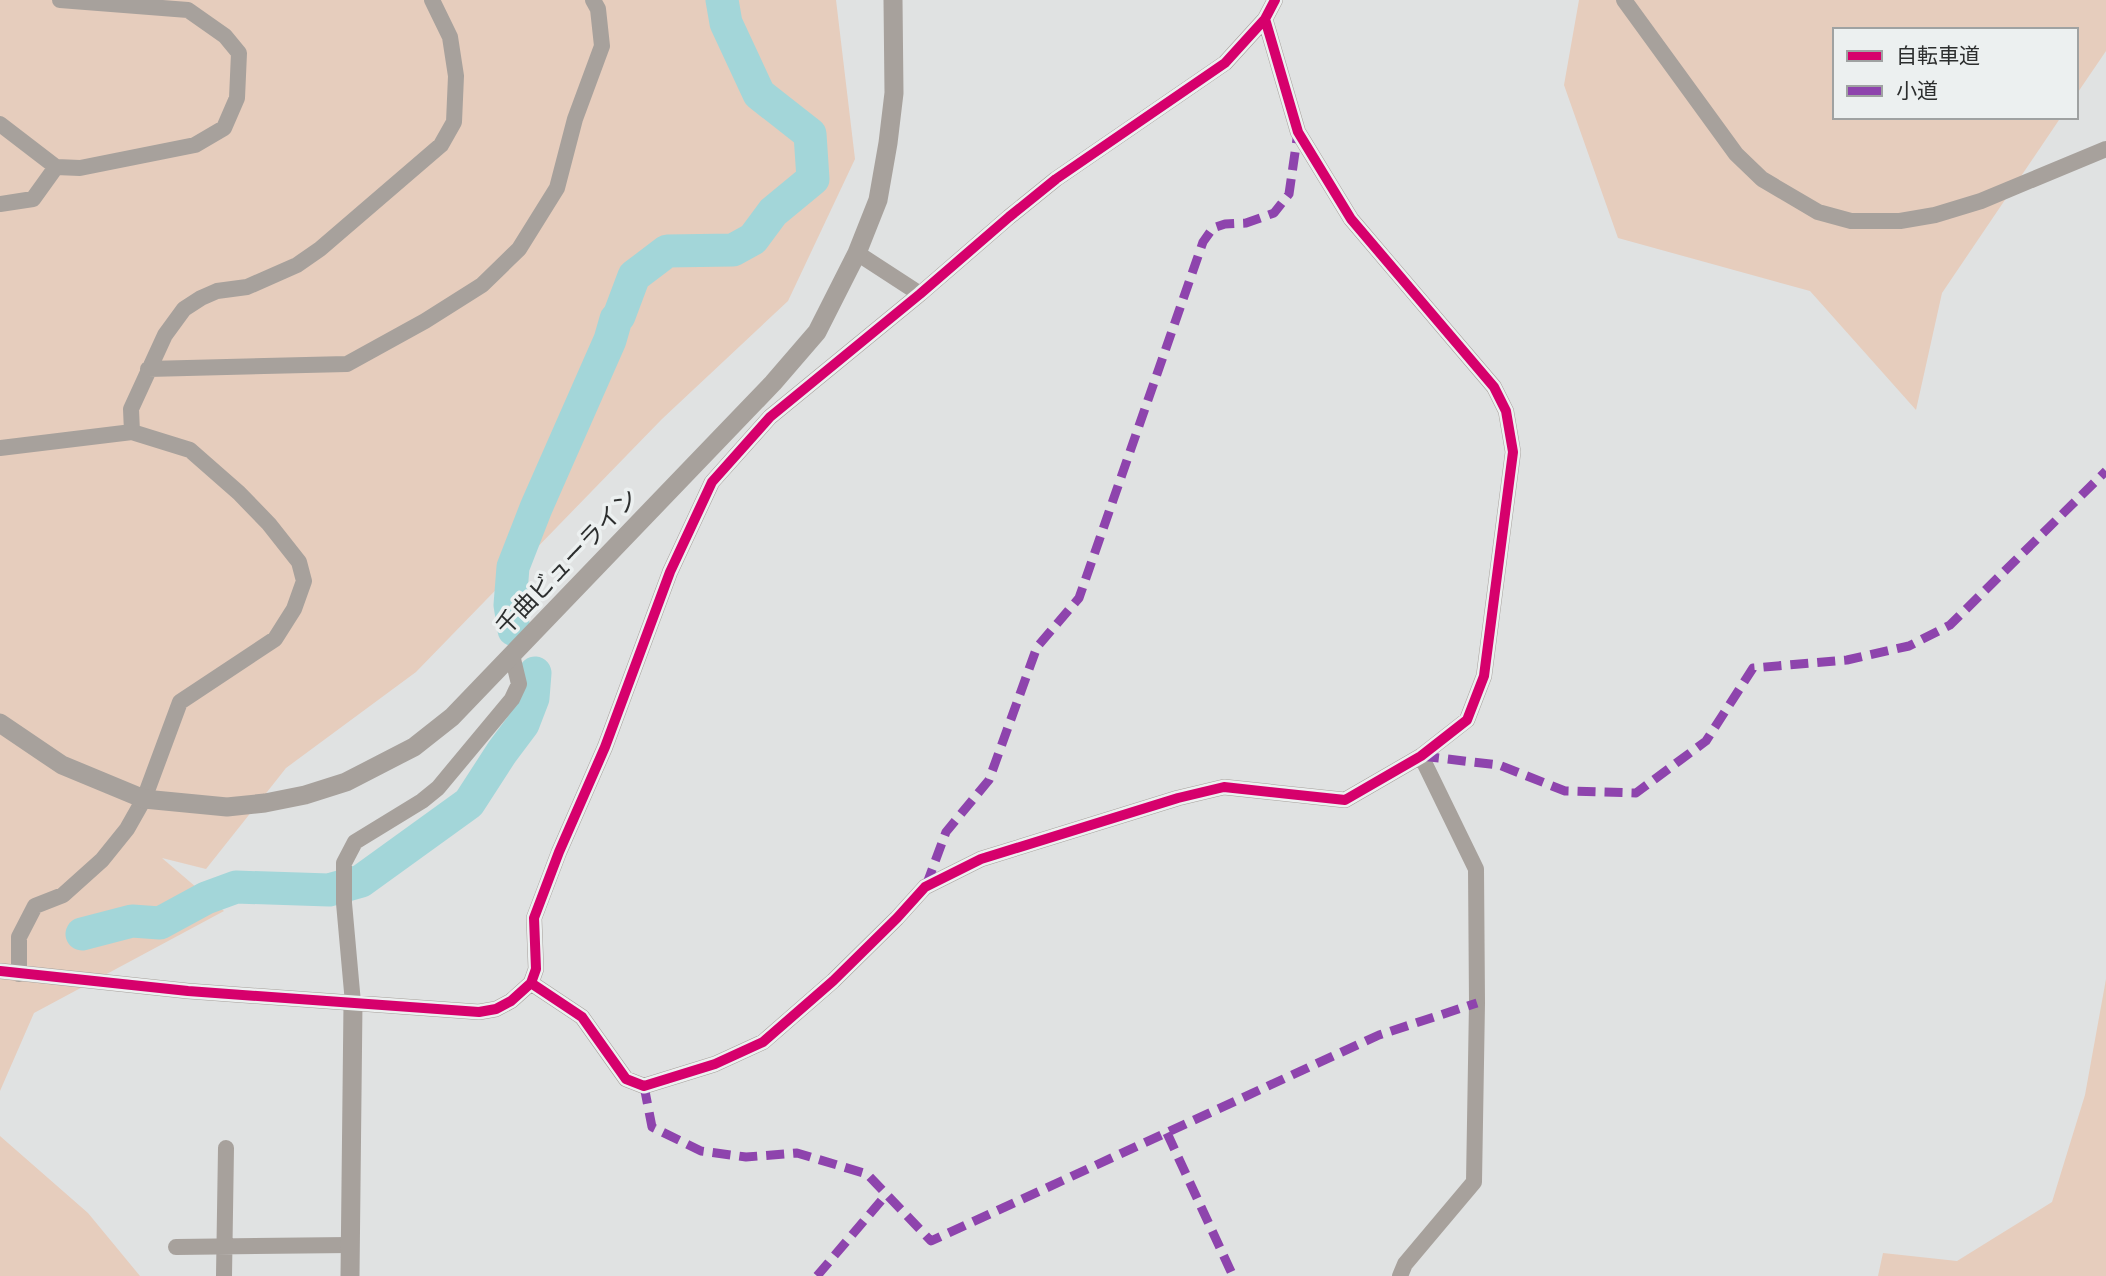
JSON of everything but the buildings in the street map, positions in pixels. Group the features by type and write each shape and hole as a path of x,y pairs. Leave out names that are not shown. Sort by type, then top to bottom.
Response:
{"street":[{"path":"0,124 56,167 80,168 195,145 224,128 237,98 239,52 225,36 187,10 60,0"},
{"path":"132,432 131,409 165,335 184,309 217,291 247,287 297,265 320,249 441,145 454,122 456,76 450,37 432,0"},
{"path":"148,369 347,364 425,321 482,285 519,249 557,188 575,119 602,46 598,9 593,0"},
{"name":"千曲ビューライン","path":"0,723 62,765 144,799 227,807 305,795 346,782 414,747 452,717 782,373 817,332 857,253 878,200 894,93 893,0"},
{"path":"0,971 188,991 479,1012 496,1009 511,1001 531,983 536,969 534,918 559,852 605,747 670,572 712,482 770,417 1009,217 1056,179 1225,63 1265,19 1275,0"},
{"path":"1624,0 1736,155 1762,179 1818,212 1851,221 1900,221 1935,215 1982,201 2106,149"},
{"path":"531,983 582,1017 626,1079 644,1086 715,1064 763,1042 833,981 925,887 981,859 1224,786 1345,800 1421,755 1467,720 1484,676 1513,452 1506,411 1494,387 1351,219 1298,132 1265,19"},
{"path":"0,204 33,199 56,167"},
{"path":"857,253 920,294"},
{"path":"0,448 132,432 190,450 239,493 269,524 299,562 304,581 294,609 275,639 180,702 144,799 127,829 102,860 63,895 35,906 19,937 19,974"},
{"path":"350,1276 353,1003 344,903 344,863 355,842 422,801 438,788 512,699 519,684 512,655"},
{"path":"1400,1276 1405,1264 1474,1182 1476,869 1421,755"},
{"path":"224,1276 226,1147"},
{"path":"176,1247 350,1245"}],"shaded area":[{"path":"0,0 836,0 855,159 788,301 662,419 416,672 286,768 206,869 162,858 224,911 34,1013 0,1091"},
{"path":"1579,0 2106,0 2106,51 2078,92 2078,28 1833,28 1833,119 2060,119 1942,293 1916,410 1810,291 1618,238 1564,85"},
{"path":"2106,979 2106,1276 1878,1276 1883,1253 1957,1261 2052,1202 2085,1095"},
{"path":"0,1136 88,1213 140,1276 0,1276"}],"waterway":[{"path":"514,630 510,605 513,567 610,340 634,276 667,251 733,250 753,239 773,212 813,179 810,134 759,94 726,23 722,0"},
{"path":"82,934 132,921 160,923 206,898 236,887 329,890 361,881 469,803 523,724 533,698 535,673"}],"marked path":[{"path":"926,886 946,832 989,780 1037,647 1079,598 1203,242 1213,228 1225,224 1246,223 1274,213 1289,194 1298,132"},
{"path":"1421,756 1499,765 1565,791 1636,793 1706,741 1753,668 1847,660 1909,646 1950,625 2106,471"},
{"path":"644,1086 652,1127 701,1151 746,1157 797,1153 867,1174 931,1241 1379,1035 1477,1003"},
{"path":"1167,1133 1233,1276"},
{"path":"817,1276 886,1195"}],"cycle path":[{"path":"0,971 188,991 479,1012 496,1009 511,1001 531,983 536,969 534,918 559,852 605,747 670,572 712,482 770,417 1009,217 1056,179 1225,63 1265,19 1275,0"},
{"path":"531,983 582,1017 626,1079 644,1086 715,1064 763,1042 833,981 925,887 981,859 1178,798 1224,787 1345,800 1421,756 1467,720 1484,676 1513,452 1506,411 1494,387 1351,219 1298,132 1265,19"}]}
